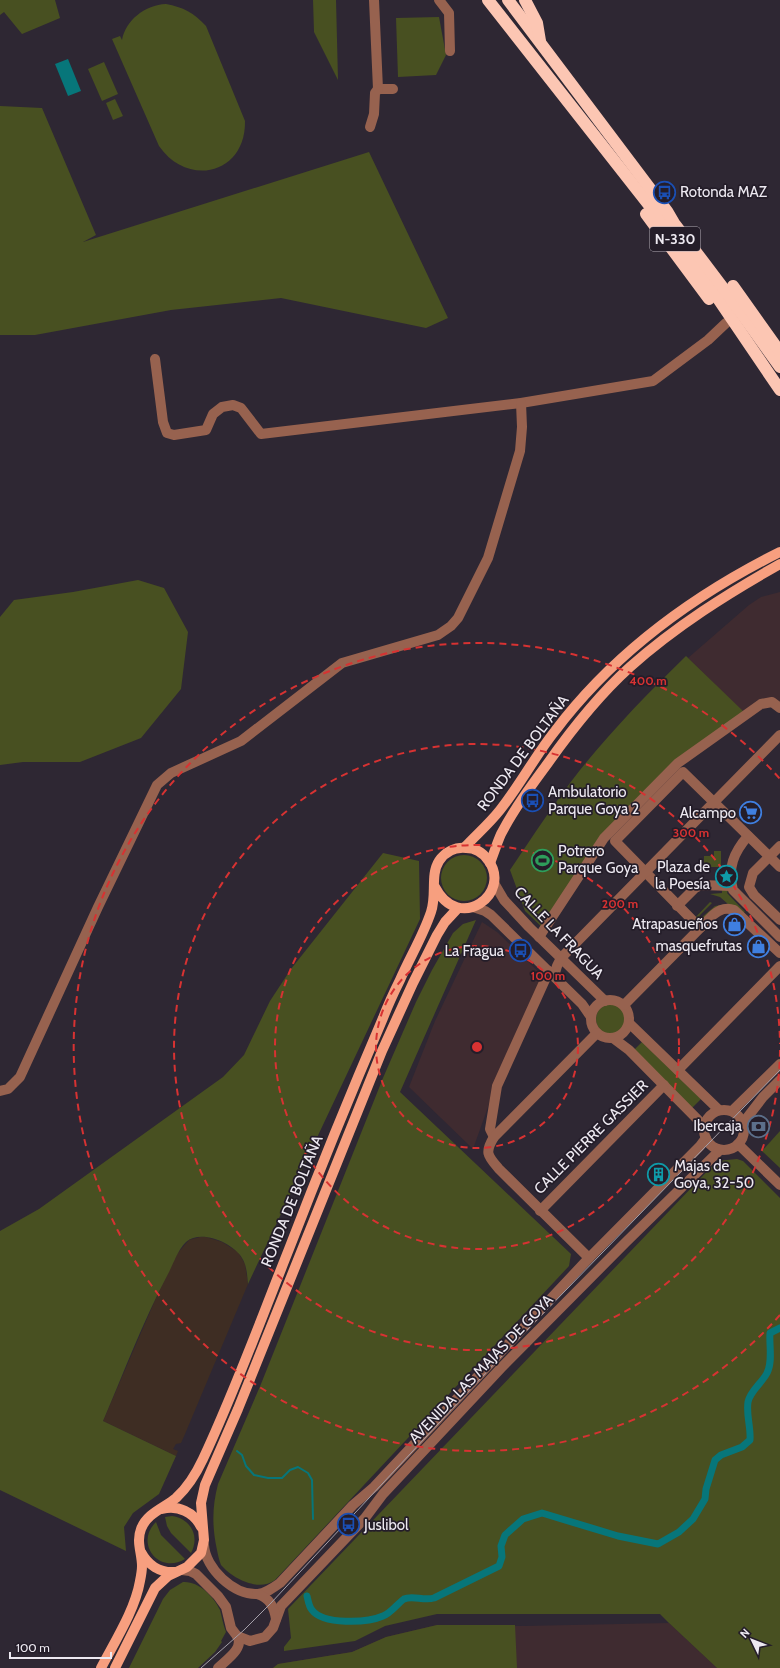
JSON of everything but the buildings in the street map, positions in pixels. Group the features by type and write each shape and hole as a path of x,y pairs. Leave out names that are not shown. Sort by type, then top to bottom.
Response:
{"highway":[{"name":"N-330","path":"488,0 689,256 780,390"},
{"name":"N-330","path":"508,0 667,211 674,223 780,367"},
{"path":"525,0 537,24 540,43"},
{"path":"562,94 573,117 726,323 780,399"},
{"path":"667,211 687,228 696,239 780,352"}],"main road":[{"name":"RONDA DE BOLTAÑA","path":"101,1668 136,1596 142,1568 139,1538 142,1528 147,1518 171,1502 186,1488 207,1451 246,1359 356,1082 399,981 421,937 432,909 435,887 434,871 440,860 449,852 464,848 504,805 555,730 590,689 637,644 666,620 702,596 736,575 780,552"},
{"name":"RONDA DE BOLTAÑA","path":"490,862 506,826 541,772 580,720 629,668 653,647 696,615 744,584 780,564"},
{"path":"435,887 444,901 458,908 473,907 487,898 492,891 494,883 493,869 490,862 484,855 475,849 464,848"},
{"name":"RONDA DE BOLTAÑA","path":"204,1545 201,1503 205,1485 241,1402 380,1058 413,983 437,935 445,922 458,908"},
{"name":"RONDA DE BOLTAÑA","path":"156,1511 172,1507 186,1511 195,1518 202,1530"},
{"path":"115,1668 155,1588 168,1576 193,1563 204,1545"},
{"path":"140,1548 145,1558 152,1566 166,1572 179,1571"}],"street":[{"path":"370,127 374,114 375,93 378,89 374,0"},
{"path":"439,0 449,13 450,51"},
{"path":"378,89 393,89"},
{"path":"156,359 163,422 167,433 174,435 206,430 213,414 222,407 233,405 241,408 261,434 521,403 653,381 708,340 726,323"},
{"path":"0,1091 8,1089 20,1077 98,907 157,785 171,773 241,741 342,663 438,635 451,626 458,618 488,558 520,451 522,427 521,403"},
{"path":"539,937 604,838 678,762 761,704 772,702 780,708"},
{"path":"494,1137 490,1129 497,1086 561,958 780,735"},
{"path":"700,928 615,841 683,772 780,867"},
{"path":"748,836 740,846 731,862 731,886 734,892 780,937"},
{"path":"780,846 753,873 749,887 754,895 780,920"},
{"name":"CALLE LA FRAGUA","path":"494,883 508,904 539,937 605,1001"},
{"path":"677,906 695,888 701,885 731,886"},
{"path":"473,907 485,911 491,915 585,1007 591,1017 592,1024 597,1033 605,1038 613,1038 622,1034 629,1024 629,1014 624,1006 614,1000 605,1001 596,1006 591,1017"},
{"path":"624,1006 717,911 728,908 734,910 780,953"},
{"path":"678,1070 780,966"},
{"path":"629,1024 719,1110"},
{"path":"589,1258 540,1211 488,1157 488,1149 494,1137 597,1033"},
{"path":"613,1038 629,1050 704,1126 706,1138 712,1146 720,1150 729,1150 738,1144 744,1133 743,1123 740,1117 732,1111 719,1110 710,1116 704,1126"},
{"path":"732,1111 780,1064"},
{"path":"743,1123 763,1097 780,1080"},
{"name":"CALLE PIERRE GASSIER","path":"540,1211 664,1085"},
{"name":"AVENIDA LAS MAJAS DE GOYA","path":"257,1594 272,1588 284,1580 353,1506 374,1487 589,1258 700,1146 706,1138"},
{"path":"738,1144 780,1185"},
{"name":"AVENIDA LAS MAJAS DE GOYA","path":"236,1636 250,1641 261,1639 271,1631 283,1604 365,1518 383,1494 501,1368 720,1150"},
{"path":"204,1545 205,1553 212,1567 226,1581 242,1591 264,1597 274,1608 276,1619"},
{"path":"179,1571 190,1571 196,1574 218,1596 226,1607 230,1628 239,1643 238,1647 218,1668"}],"shaded area":[{"path":"780,592 780,706 773,700 744,713 688,658 749,605 761,597"},
{"path":"482,922 497,932 545,978 493,1093 473,1149 409,1087 435,1021"},
{"path":"206,1237 222,1242 238,1252 245,1264 248,1284 181,1443 176,1444 173,1449 178,1451 176,1456 103,1421 156,1298 177,1254 189,1240"},
{"path":"669,1623 717,1668 273,1668 278,1664 352,1652 386,1637 437,1625 524,1626"}],"green space":[{"path":"0,0 55,0 60,18 22,34 4,12 0,15"},
{"path":"313,0 336,0 338,80 314,32"},
{"path":"166,4 188,11 206,26 245,121 243,139 236,153 226,163 213,169 199,171 185,167 171,159 159,146 112,39 120,36 122,40 128,26 138,15 151,7"},
{"path":"439,17 446,55 436,75 398,77 396,18"},
{"path":"104,62 118,94 102,101 88,69"},
{"path":"115,99 123,116 113,120 106,103"},
{"path":"0,106 42,108 96,235 83,242 369,152 448,318 426,328 281,298 171,310 35,335 0,335"},
{"path":"138,580 164,588 188,632 181,689 141,738 80,762 23,762 0,765 0,617 14,600 73,592"},
{"path":"686,656 744,712 678,763 604,838 545,930 525,911 510,870 580,770 605,740 658,683"},
{"path":"714,851 721,851 721,867 704,867 704,856 714,856"},
{"path":"383,853 419,861 420,919 248,1284 244,1261 238,1252 232,1247 208,1237 192,1238 186,1242 178,1253 150,1310 103,1421 176,1456 159,1494 133,1513 124,1527 126,1551 0,1490 0,1231 39,1209 223,1077 244,1055 270,1001 291,969"},
{"path":"464,855 477,859 483,865 487,878 483,891 477,897 464,901 451,897 445,891 441,878 445,865 451,859"},
{"path":"722,890 728,890 727,893 745,912 743,913 734,907 699,924 694,919 710,902 712,903 699,916 701,918 715,906 728,904 720,897 710,894 722,893"},
{"path":"476,920 400,1092 571,1254 569,1266 275,1580 261,1585 246,1582 226,1570 221,1565 219,1559 215,1542 213,1517 218,1484 261,1384 383,1078 416,1002 453,933 463,924"},
{"path":"611,1004 617,1005 625,1013 625,1025 617,1033 611,1034 605,1033 597,1025 596,1019 597,1013 605,1005"},
{"path":"642,1042 701,1099 692,1108 634,1050"},
{"path":"780,1131 780,1168 762,1151"},
{"path":"737,1159 743,1161 780,1198 780,1668 717,1668 660,1614 437,1614 385,1626 355,1641 284,1651 284,1647 291,1638 288,1609 717,1161"},
{"path":"172,1516 184,1521 192,1529 194,1535 194,1547 191,1553 171,1533 167,1526 165,1517"},
{"path":"156,1522 161,1535 185,1559 175,1563 166,1563 159,1560 152,1554 148,1539 150,1530"},
{"path":"183,1582 195,1584 210,1595 214,1600 220,1610 226,1632 221,1641 222,1642 215,1652 198,1668 129,1668 163,1599 170,1590"},
{"path":"437,1625 515,1625 517,1668 273,1668 278,1664 352,1652 386,1637"}],"water":[{"path":"68,59 81,91 68,96 55,64"}],"waterway":[{"path":"307,1596 311,1609 318,1615 325,1618 346,1621 367,1620 383,1616 407,1598 434,1598 499,1566 502,1557 501,1546 505,1535 523,1519 542,1513 618,1536 658,1544 679,1532 693,1519 705,1499 706,1489 715,1460 721,1455 742,1447 750,1440 748,1412 749,1398 765,1377 769,1369 770,1333 780,1328"},
{"path":"237,1451 242,1455 246,1466 254,1475 268,1478 282,1478 290,1470 298,1467 308,1473 312,1480 313,1519"}],"tram line":[{"path":"201,1668 244,1630 271,1603 495,1363 780,1070"}],"place":[{"name":"Rotonda MAZ","path":"664,192"},
{"name":"Ambulatorio Parque Goya 2","path":"532,801"},
{"name":"Alcampo","path":"751,813"},
{"name":"Potrero Parque Goya","path":"542,860"},
{"name":"Plaza de la Poesía","path":"726,876"},
{"name":"Atrapasueños","path":"734,924"},
{"name":"masquefrutas","path":"758,946"},
{"name":"La Fragua","path":"520,951"},
{"name":"Ibercaja","path":"758,1126"},
{"name":"Majas de Goya, 32-50","path":"658,1175"},
{"name":"Juslibol","path":"349,1525"}]}
